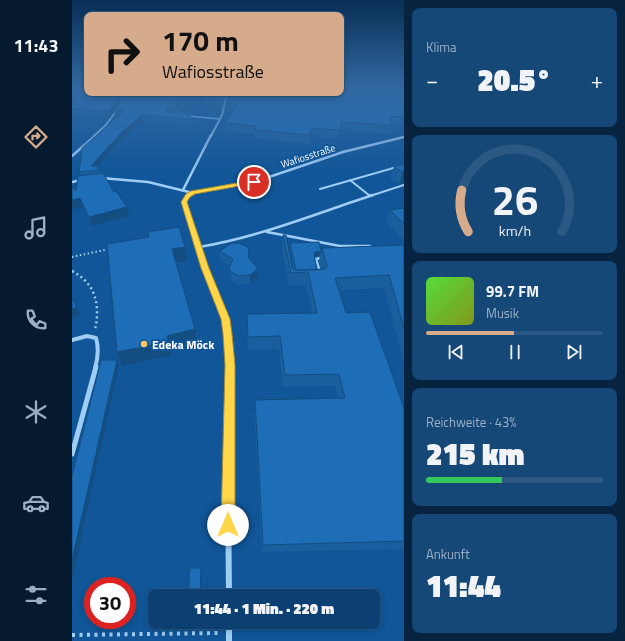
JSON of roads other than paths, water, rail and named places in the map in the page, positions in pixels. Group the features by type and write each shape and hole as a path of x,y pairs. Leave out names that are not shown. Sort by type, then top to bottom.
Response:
{"street":[{"path":"72,156 105,126 112,117"},
{"path":"183,190 220,119"},
{"name":"Wafiosstraße","path":"193,193 254,182 344,152 404,137"},
{"path":"98,178 125,179 193,193"},
{"path":"72,182 88,179"},
{"path":"193,193 188,196 184,202 205,268 225,319 228,334 230,365 228,510 229,589"},
{"path":"72,340 87,335 96,338 98,344 98,358 72,454"},
{"path":"229,629 229,641"}],"lane":[{"path":"195,117 220,119"},
{"path":"320,189 404,165"},
{"path":"350,180 370,196"},
{"path":"199,247 230,242 267,232 311,215 404,186"},
{"path":"267,232 340,246 372,246"},
{"path":"321,258 316,259 321,280"}],"place":[{"name":"Edeka Möck","path":"144,344"}]}
